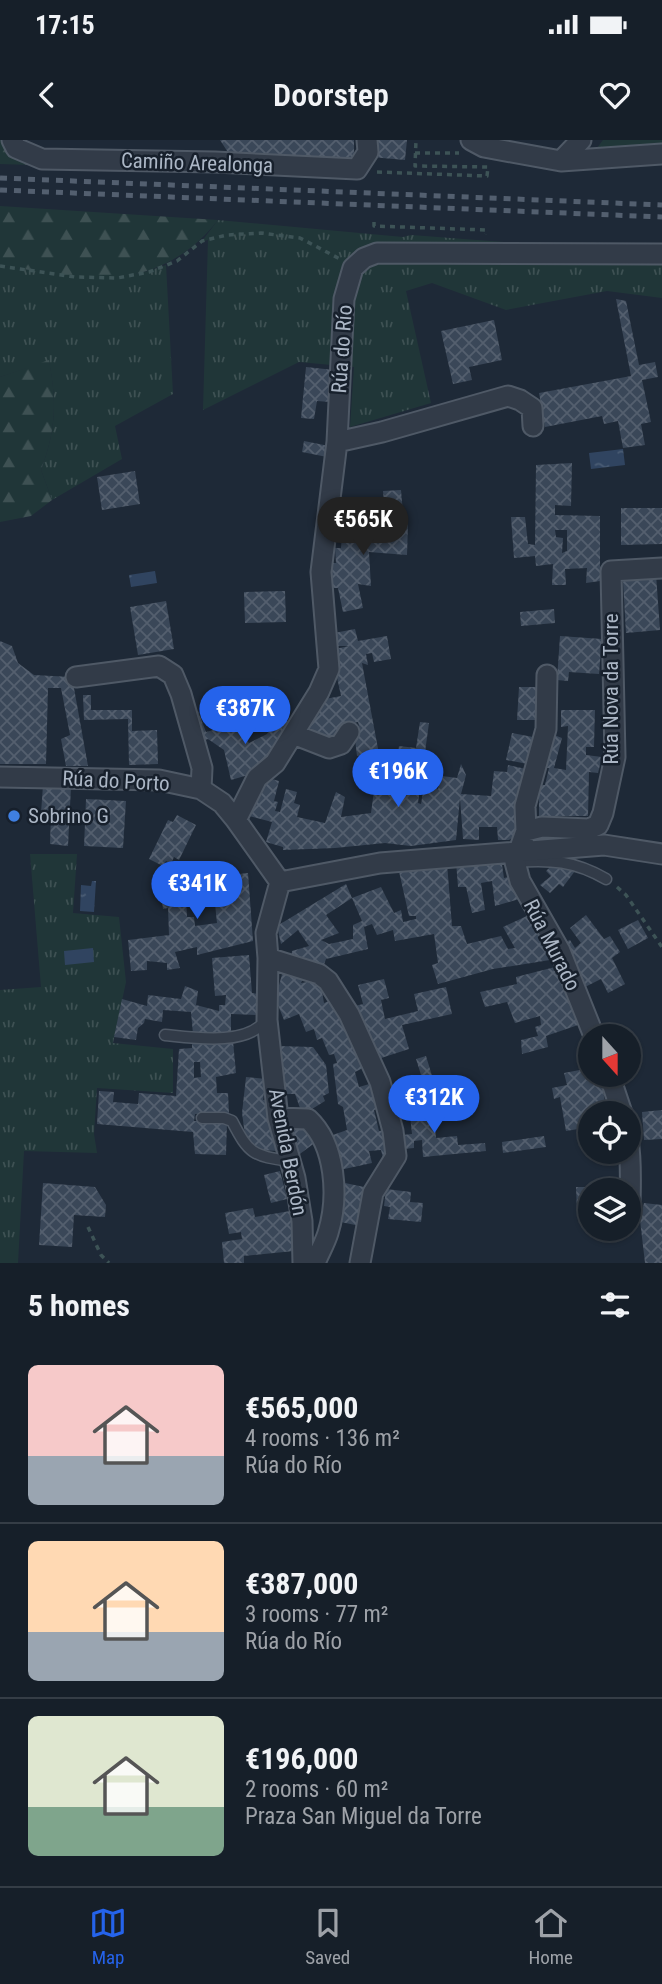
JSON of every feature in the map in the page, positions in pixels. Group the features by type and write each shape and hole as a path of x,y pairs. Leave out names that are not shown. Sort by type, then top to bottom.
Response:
{"street":[{"name":"Camiño Arealonga","path":"12,140 16,148 41,159 215,162 357,169 368,152 367,140"},
{"path":"561,160 581,140"},
{"path":"470,147 561,160 662,154"},
{"path":"352,268 364,258 377,253 662,254"},
{"name":"Rúa do Río","path":"236,820 257,778 275,763 319,692 329,668 321,572 337,442 344,299 352,268"},
{"path":"337,442 508,396 532,408 533,426"},
{"name":"Rúa Nova da Torre","path":"526,831 542,827 589,829 598,825 615,757 611,571 662,568"},
{"path":"76,677 159,666 173,675 202,768 201,789"},
{"path":"516,857 526,831 525,806 546,729 547,675"},
{"path":"293,734 329,748 341,744 349,732"},
{"name":"Rúa do Porto","path":"0,777 159,780 201,789 222,803 280,882"},
{"path":"280,882 380,863 516,857 604,845 662,854"},
{"name":"Rúa Murado","path":"516,857 527,895 560,951 589,1024"},
{"name":"Avenida Berdón","path":"280,882 266,933 267,1020 278,1118 295,1178 302,1221 303,1263"},
{"path":"268,958 318,974 328,981 349,1014 380,1082 393,1131 396,1156 373,1194 360,1263"},
{"path":"278,1118 308,1119 319,1129 329,1160 335,1185 332,1218 328,1236 315,1263"}],"lane":[{"path":"516,857 585,866 606,879"},
{"path":"165,1035 203,1038 251,1034 267,1020"},
{"path":"202,1118 224,1118 232,1121 247,1149 290,1161"}],"path":[{"path":"376,176 376,172 487,176 488,167 415,166 416,140"},
{"path":"415,153 470,147"},
{"path":"0,266 75,277 117,278 149,272 177,261 202,240 261,233 300,238 333,253 352,268"},
{"path":"606,879 626,895 662,947"},
{"path":"89,1227 101,1255 109,1263"}],"green space":[{"path":"0,140 12,140 33,165 0,164"},
{"path":"603,140 662,140 662,154 589,159"},
{"path":"0,206 218,220 188,250 154,268 117,277 75,277 0,266"},
{"path":"218,220 403,237 411,235 662,254 662,298 607,291 506,310 432,283 406,291 431,403 350,427 354,367 299,362 203,410 208,240 202,241"},
{"path":"166,265 173,394 115,426 122,459 52,500 41,470 50,442 54,416 49,361 0,377 0,266 103,277 144,272"},
{"path":"49,360 54,416 50,442 41,470 52,500 31,516 0,522 0,377"},
{"path":"30,854 77,854 73,913 119,917 126,982 113,1043 173,1049 173,1093 97,1088 94,1134 97,1153 24,1151 18,1263 0,1263 0,990 41,987"}],"water":[{"path":"623,449 625,465 591,469 589,453"},
{"path":"155,571 157,583 131,587 129,575"},
{"path":"92,881 96,881 94,912 80,911 81,885 91,886"},
{"path":"93,948 94,962 65,965 64,951"}],"building":[{"path":"220,140 354,140 354,159 229,154"},
{"path":"373,140 407,140 405,160 371,157"},
{"path":"616,299 626,301 639,365 655,362 658,377 642,380 651,422 641,424 645,445 623,448 618,421 604,424 602,416 545,427 539,393 631,376"},
{"path":"494,320 502,360 469,367 472,380 453,384 441,331"},
{"path":"306,367 334,370 330,402 317,401 314,419 301,418"},
{"path":"304,441 329,446 327,457 302,452"},
{"path":"572,463 571,506 555,505 555,515 600,516 600,581 586,583 587,568 565,569 566,585 552,585 553,564 536,566 535,556 514,558 511,517 525,517 528,544 535,545 536,465","holes":["555,530 567,530 567,551 562,553 563,538 556,537"]},
{"path":"135,471 140,504 102,510 97,477"},
{"path":"401,490 403,513 385,514 383,491"},
{"path":"621,508 662,508 662,544 621,545"},
{"path":"343,522 408,524 407,555 369,552 371,586 358,584 363,608 343,612 338,588 329,588 328,563 336,563 335,548 341,548"},
{"path":"656,574 660,630 626,633 623,582 629,576"},
{"path":"285,591 286,622 245,623 244,592"},
{"path":"166,601 174,649 138,655 130,607"},
{"path":"554,609 555,623 521,626 520,612"},
{"path":"355,629 358,641 387,636 391,659 374,662 372,653 366,654 368,665 362,663 379,754 357,756 354,730 360,730 358,722 343,725 336,738 303,734 325,699 341,696 335,668 335,649 349,646 337,646 334,633"},
{"path":"560,636 602,639 599,674 569,672 568,681 557,680"},
{"path":"0,641 12,646 18,663 34,675 72,677 88,766 66,766 61,739 70,735 61,688 48,688 46,764 0,764"},
{"path":"519,687 540,687 538,720 517,720"},
{"path":"83,695 91,695 91,710 132,710 132,731 157,730 158,764 129,765 128,719 84,720"},
{"path":"254,695 279,699 276,715 251,710"},
{"path":"561,710 595,710 594,747 586,747 586,755 602,757 598,773 589,772 588,816 539,816 539,785 545,785 549,768 544,768 554,735 562,738 554,768 566,770 568,726 561,727"},
{"path":"198,711 206,732 224,727 238,731 249,743 267,734 276,719 293,722 271,759 255,773 231,780 224,750 208,739 200,742 193,714"},
{"path":"420,722 429,723 418,803 421,804 424,786 438,789 442,776 457,778 461,764 466,775 461,794 491,796 494,771 507,772 508,765 526,769 518,834 509,840 498,840 497,827 479,827 479,840 463,839 460,798 456,840 411,846 385,843 283,850 283,847 266,842 272,822 249,816 261,776 279,781 274,801 278,802 275,811 280,812 286,789 297,792 294,803 300,805 297,817 325,823 336,792 345,797 341,817 371,813 377,768 393,754 398,754 399,746 416,748"},
{"path":"512,733 533,737 528,764 506,760"},
{"path":"43,785 71,787 68,846 50,844 51,814 41,813"},
{"path":"86,799 126,801 123,848 84,846"},
{"path":"177,815 196,825 179,860 174,857 171,864 166,861 163,866 149,859 168,820 173,822"},
{"path":"501,858 504,878 512,876 523,898 495,906 492,881 481,883 485,910 472,913 466,887 458,887 456,862"},
{"path":"447,863 452,926 461,926 467,944 501,936 508,949 515,948 503,927 531,914 546,942 550,960 493,969 438,984 432,965 438,963 434,934 395,941 393,930 377,935 372,924 364,927 368,949 326,959 322,970 291,962 292,951 309,946 298,930 281,944 277,926 346,884 352,898 381,887 394,913 401,910 403,922 416,919 416,916 409,916 398,867","holes":["352,898 362,921 353,925 353,939 329,944 321,940 339,933 326,915"]},
{"path":"552,865 575,871 563,887 559,884 550,893 540,885 551,876 546,871"},
{"path":"248,873 253,941 197,955 197,947 175,952 180,968 167,970 167,963 147,961 147,970 131,971 128,940 169,935 168,908 163,909 158,875 185,876 187,917 194,917 195,926 217,923 215,904 202,906 201,885 221,876"},
{"path":"586,915 604,939 610,936 620,952 612,958 625,984 608,993 601,979 585,987 562,943 570,940 575,948 581,943 570,928"},
{"path":"638,920 648,938 628,949 618,930"},
{"path":"249,955 252,993 258,994 258,1015 231,1014 231,1033 193,1034 191,1012 163,1010 162,1022 145,1019 138,1028 136,1040 114,1037 122,999 147,1006 148,995 181,999 185,986 198,991 196,1005 219,1011 219,1005 225,1005 226,995 215,996 212,958"},
{"path":"559,966 584,1023 546,1036 548,1047 522,1054 521,1040 538,1036 535,1027 541,1025 540,1016 515,1023 507,1002 485,1007 480,992 517,984 516,977"},
{"path":"284,967 305,975 301,983 320,980 324,1003 334,999 367,1066 355,1072 359,1087 373,1083 378,1109 374,1110 379,1131 387,1130 390,1157 383,1158 381,1150 369,1151 372,1163 335,1171 330,1136 347,1130 343,1107 338,1104 333,1064 337,1063 334,1054 329,1055 322,1038 317,1040 314,1029 306,1032 299,1014 284,1020 278,1005 278,989"},
{"path":"384,979 389,998 381,1000 385,1019 418,1011 414,994 446,987 452,1014 402,1025 409,1049 375,1060 351,1007 363,1004 358,985"},
{"path":"233,1041 236,1073 216,1077 217,1093 228,1093 229,1113 195,1114 194,1121 227,1122 226,1155 195,1154 193,1132 97,1124 99,1091 114,1092 113,1102 138,1104 139,1093 176,1096 179,1049 192,1048 192,1044","holes":["194,1062 200,1062 201,1077 194,1078"]},
{"path":"278,1046 313,1047 326,1065 329,1093 323,1096 325,1101 312,1109 301,1111 295,1094 283,1094"},
{"path":"426,1056 437,1092 396,1104 391,1087 422,1078 416,1059"},
{"path":"578,1070 578,1087 602,1087 605,1101 578,1101 578,1129 566,1131 560,1097 554,1099 552,1088 567,1085 564,1073"},
{"path":"246,1077 266,1079 263,1100 271,1099 278,1151 259,1150 246,1142 242,1113"},
{"path":"433,1104 436,1138 457,1136 458,1145 485,1143 486,1151 423,1157 422,1140 414,1141 414,1148 403,1149 402,1135 412,1134 409,1106"},
{"path":"662,1110 662,1139 644,1140 642,1112"},
{"path":"301,1125 316,1142 297,1156 288,1129"},
{"path":"544,1136 546,1147 503,1153 502,1142"},
{"path":"280,1171 287,1199 271,1203 264,1175"},
{"path":"43,1183 95,1187 106,1205 105,1217 74,1215 72,1247 39,1245"},
{"path":"345,1183 369,1188 360,1226 336,1221"},
{"path":"576,1187 578,1187 578,1212"},
{"path":"386,1189 411,1192 410,1202 423,1203 421,1222 388,1219 390,1207 384,1206"},
{"path":"644,1203 662,1205 662,1263 645,1263 641,1216"},
{"path":"253,1208 255,1217 290,1211 294,1251 244,1256 244,1263 224,1263 222,1242 242,1239 241,1232 229,1234 225,1213"}],"railway":[{"path":"0,178 662,205"},
{"path":"0,190 662,217"}],"place":[{"name":"Sobrino G","path":"14,816"}]}
